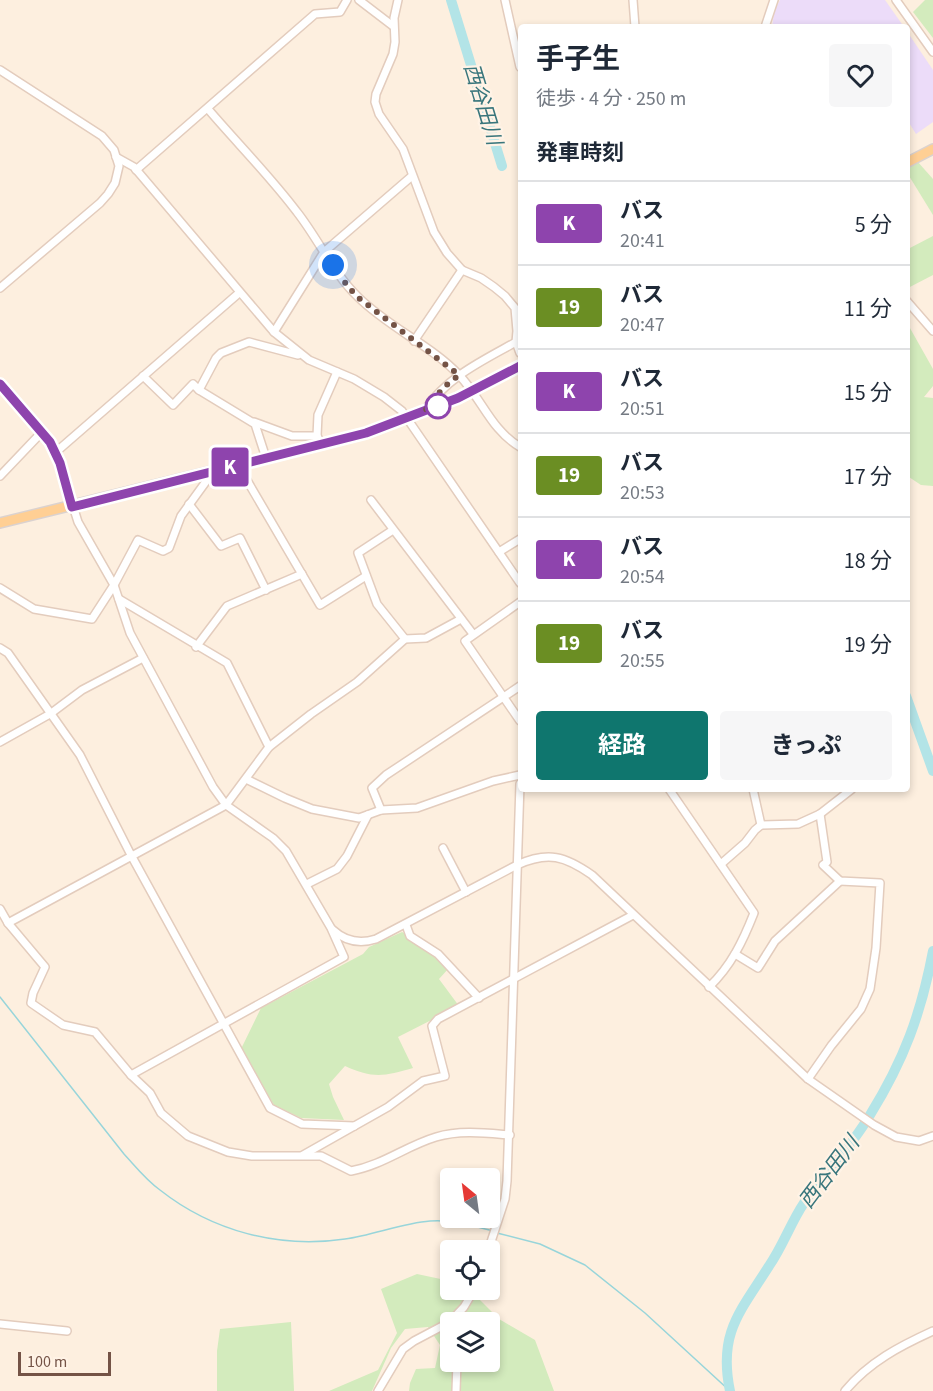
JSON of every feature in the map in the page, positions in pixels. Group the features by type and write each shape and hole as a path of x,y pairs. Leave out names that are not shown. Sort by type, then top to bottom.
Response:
{"main road":[{"path":"910,161 933,149"},
{"path":"0,524 266,458 320,440 366,433 472,392 518,367"}],"street":[{"path":"136,170 315,14 340,12 347,0"},
{"path":"359,0 393,26"},
{"path":"398,0 393,26 395,42 393,54 376,94 375,102 379,114 403,149 435,235 456,265 494,287 515,308 518,348"},
{"path":"505,0 518,58"},
{"path":"633,0 635,24"},
{"path":"766,24 774,0"},
{"path":"896,0 933,52"},
{"path":"0,70 102,136 109,142 119,166 118,174 108,194 100,203 0,288"},
{"path":"208,109 298,213 348,287 360,299 459,375 507,440 518,446"},
{"path":"116,157 136,170 274,332 300,354 382,396 398,407 518,580"},
{"path":"274,332 324,252 412,176"},
{"path":"414,341 462,270"},
{"path":"56,452 239,293"},
{"path":"910,305 933,331"},
{"path":"199,390 220,353 249,342 300,354"},
{"path":"424,412 443,388 459,375 516,342"},
{"path":"143,376 173,405 193,384 199,390 252,421 292,436 320,440 318,415 337,372"},
{"path":"1,387 42,432 56,452 81,529 114,585 130,633 142,658 213,787 226,805 273,838 286,851 307,884 344,957 131,1075"},
{"path":"252,421 258,430 266,458"},
{"path":"0,476 42,432"},
{"path":"238,465 320,605 366,576"},
{"path":"0,588 34,609 88,620 95,616 138,540 163,551 169,548 181,516 210,476 209,472"},
{"path":"371,501 473,634"},
{"path":"189,504 221,546 240,538 266,590"},
{"path":"393,530 358,553 377,604 405,639"},
{"path":"499,552 518,540"},
{"path":"196,647 227,606 302,574"},
{"path":"119,599 196,647 227,663 269,747"},
{"path":"518,603 465,640 518,718"},
{"path":"8,923 226,805 269,747 357,682 405,639 426,638 461,619"},
{"path":"0,648 8,653 80,755 131,855 270,1108 302,1124 354,1126"},
{"path":"0,742 50,714 82,690 142,658"},
{"path":"381,810 372,788 386,775 518,687"},
{"path":"246,779 312,809 359,818 381,810 417,808 494,781 518,775"},
{"path":"491,1240 505,1198 510,1135 520,792"},
{"path":"671,792 754,913 728,968 709,987"},
{"path":"754,792 761,825"},
{"path":"721,864 761,825 798,824 820,814 848,792"},
{"path":"808,1079 861,1009 870,989 876,948 880,884 840,881 824,865 827,862 820,814"},
{"path":"307,884 337,869 347,856 368,815"},
{"path":"443,848 466,892"},
{"path":"331,928 340,935 360,942 376,939 517,865 539,856 558,857 574,863 592,875 808,1079 862,1118 905,1140 919,1141 933,1136"},
{"path":"735,954 758,968 775,941 840,881"},
{"path":"0,909 8,923 45,967 33,993 32,1003 63,1024 95,1032 131,1075 150,1093 161,1113 188,1136 228,1152 252,1156 321,1156 351,1171 389,1160 436,1137 477,1132 510,1135"},
{"path":"301,1156 388,1107 423,1081 445,1076 432,1026 438,1019 633,915"},
{"path":"406,925 411,936 438,954 479,998"},
{"path":"0,1324 67,1331"},
{"path":"378,1391 403,1349 440,1329"},
{"path":"845,1391 882,1357 933,1331"},
{"path":"456,1391 457,1372"}],"shaded area":[{"path":"780,0 885,0 902,24 772,24 774,12"},
{"path":"910,36 933,70 933,122 916,134 910,124"}],"green space":[{"path":"925,0 933,0 933,38 913,12"},
{"path":"917,161 933,179 933,215 910,178 910,167"},
{"path":"933,236 933,275 910,287 910,248"},
{"path":"910,328 933,369 933,386 924,397 933,398 933,486 921,485 910,478"},
{"path":"402,932 429,946 449,968 439,979 459,1006 398,1037 413,1068 379,1075 364,1073 345,1066 329,1084 344,1120 301,1118 274,1105 241,1049 261,1008 363,954 369,947"},
{"path":"417,1274 440,1279 440,1300 480,1300 492,1312 440,1312 440,1345 428,1327 405,1329 391,1348 372,1391 329,1391 378,1370 397,1333 381,1289"},
{"path":"500,1320 535,1340 554,1391 409,1391 416,1369 435,1368 440,1345 440,1372 500,1372"},
{"path":"291,1322 294,1391 217,1391 217,1351 220,1329"}],"waterway":[{"name":"西谷田川","path":"451,0 502,166"},
{"name":"西谷田川","path":"910,707 933,771"},
{"name":"西谷田川","path":"730,1391 727,1353 734,1324 804,1203 863,1127 882,1095 910,1036 923,995 933,951"},
{"path":"0,997 141,1173 160,1190 202,1216 247,1234 296,1241 345,1239 430,1221 454,1222 493,1231"},
{"path":"497,1233 540,1244 585,1265 645,1313 730,1391"}],"bus line":[{"name":"K","path":"0,384 42,432 56,452 72,507 366,433 472,392 518,367"}],"route":[{"path":"333,265 348,287 360,299 459,375 443,388 424,412 438,406"}]}
